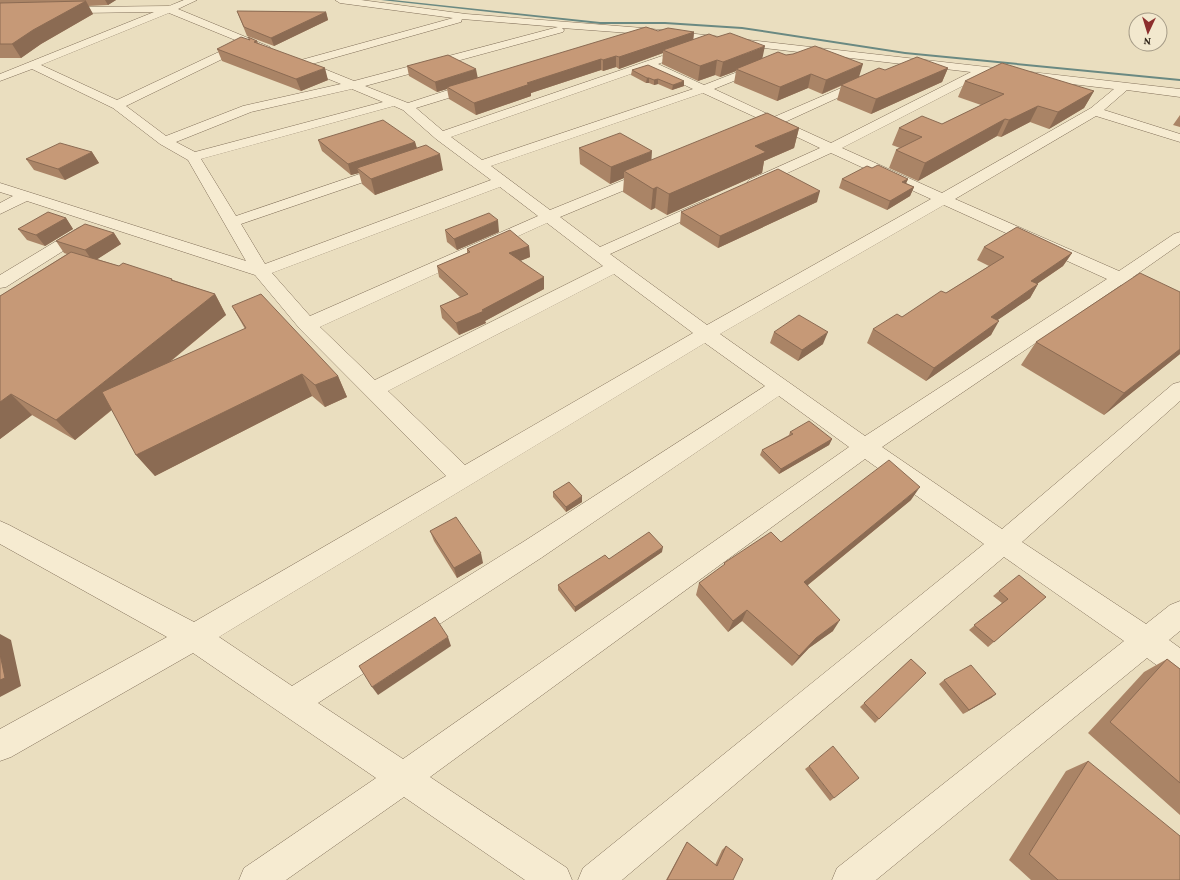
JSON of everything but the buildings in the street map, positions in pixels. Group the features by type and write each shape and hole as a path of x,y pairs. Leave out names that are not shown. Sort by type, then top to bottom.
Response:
{"street":[{"path":"0,78 192,0"},
{"path":"340,0 466,17 643,31 1180,93"},
{"path":"0,11 169,10 401,105 706,334 865,447 1148,641 1180,665"},
{"path":"290,59 466,17"},
{"path":"165,141 246,109 354,85 575,26"},
{"path":"614,40 643,31"},
{"path":"694,48 716,40"},
{"path":"117,105 249,42"},
{"path":"481,166 704,89 802,50"},
{"path":"441,136 672,56"},
{"path":"738,137 909,62"},
{"path":"649,64 943,199 1180,305"},
{"path":"32,65 117,105 165,141 193,157 261,271 307,325 463,478"},
{"path":"744,187 831,148 985,70"},
{"path":"193,157 401,105 488,81"},
{"path":"0,746 194,637 706,334 1094,111 1124,86"},
{"path":"1094,111 1180,138"},
{"path":"440,151 455,146"},
{"path":"232,222 403,164"},
{"path":"307,325 550,216 666,168"},
{"path":"0,187 261,271 502,181"},
{"path":"0,210 26,195"},
{"path":"599,254 722,197"},
{"path":"0,283 102,220"},
{"path":"256,880 403,778 865,447 1180,237"},
{"path":"374,390 616,266"},
{"path":"291,702 532,550 780,386"},
{"path":"595,880 1003,543 1180,388"},
{"path":"0,532 194,637 555,880"},
{"path":"849,880 1180,614"}],"waterway":[{"path":"383,0 600,23 665,23 742,28 905,53 1180,80"}]}
